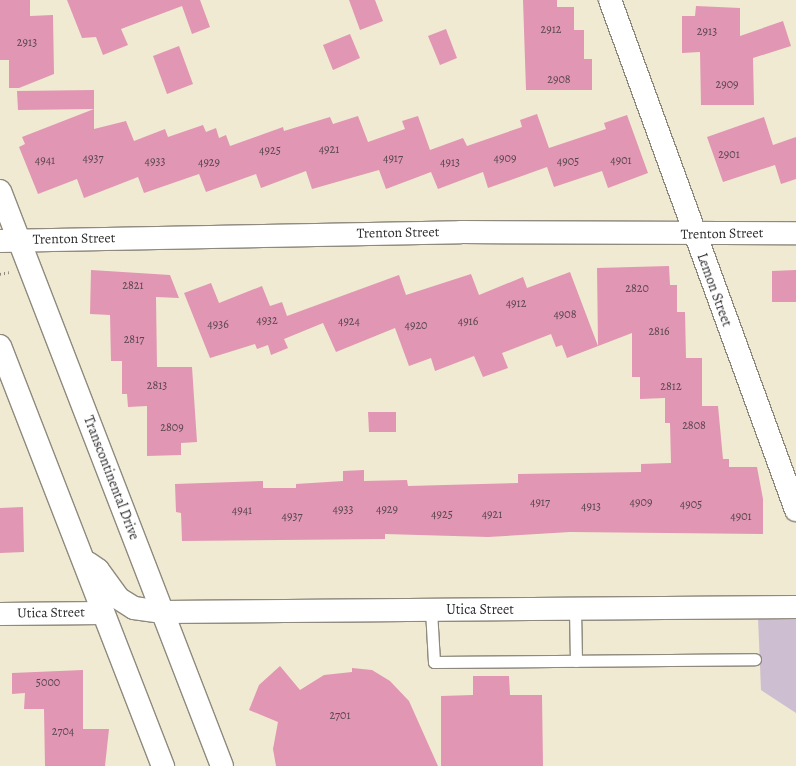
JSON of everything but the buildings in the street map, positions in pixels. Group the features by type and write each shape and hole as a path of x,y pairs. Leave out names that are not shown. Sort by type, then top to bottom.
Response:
{"street":[{"name":"Lemon Street","path":"610,0 693,234 796,510"},
{"name":"Transcontinental Drive","path":"0,191 10,241 163,612 222,766"},
{"name":"Trenton Street","path":"10,241 461,232 693,234 796,233"},
{"path":"0,346 163,766"},
{"name":"Utica Street","path":"82,559 98,570 118,598 134,608 163,612 796,607"},
{"name":"Utica Street","path":"0,614 103,612"}],"lane":[{"path":"575,609 576,661"},
{"path":"431,610 434,662 755,659"}],"shaded area":[{"path":"796,616 796,713 761,690 758,617"}]}
